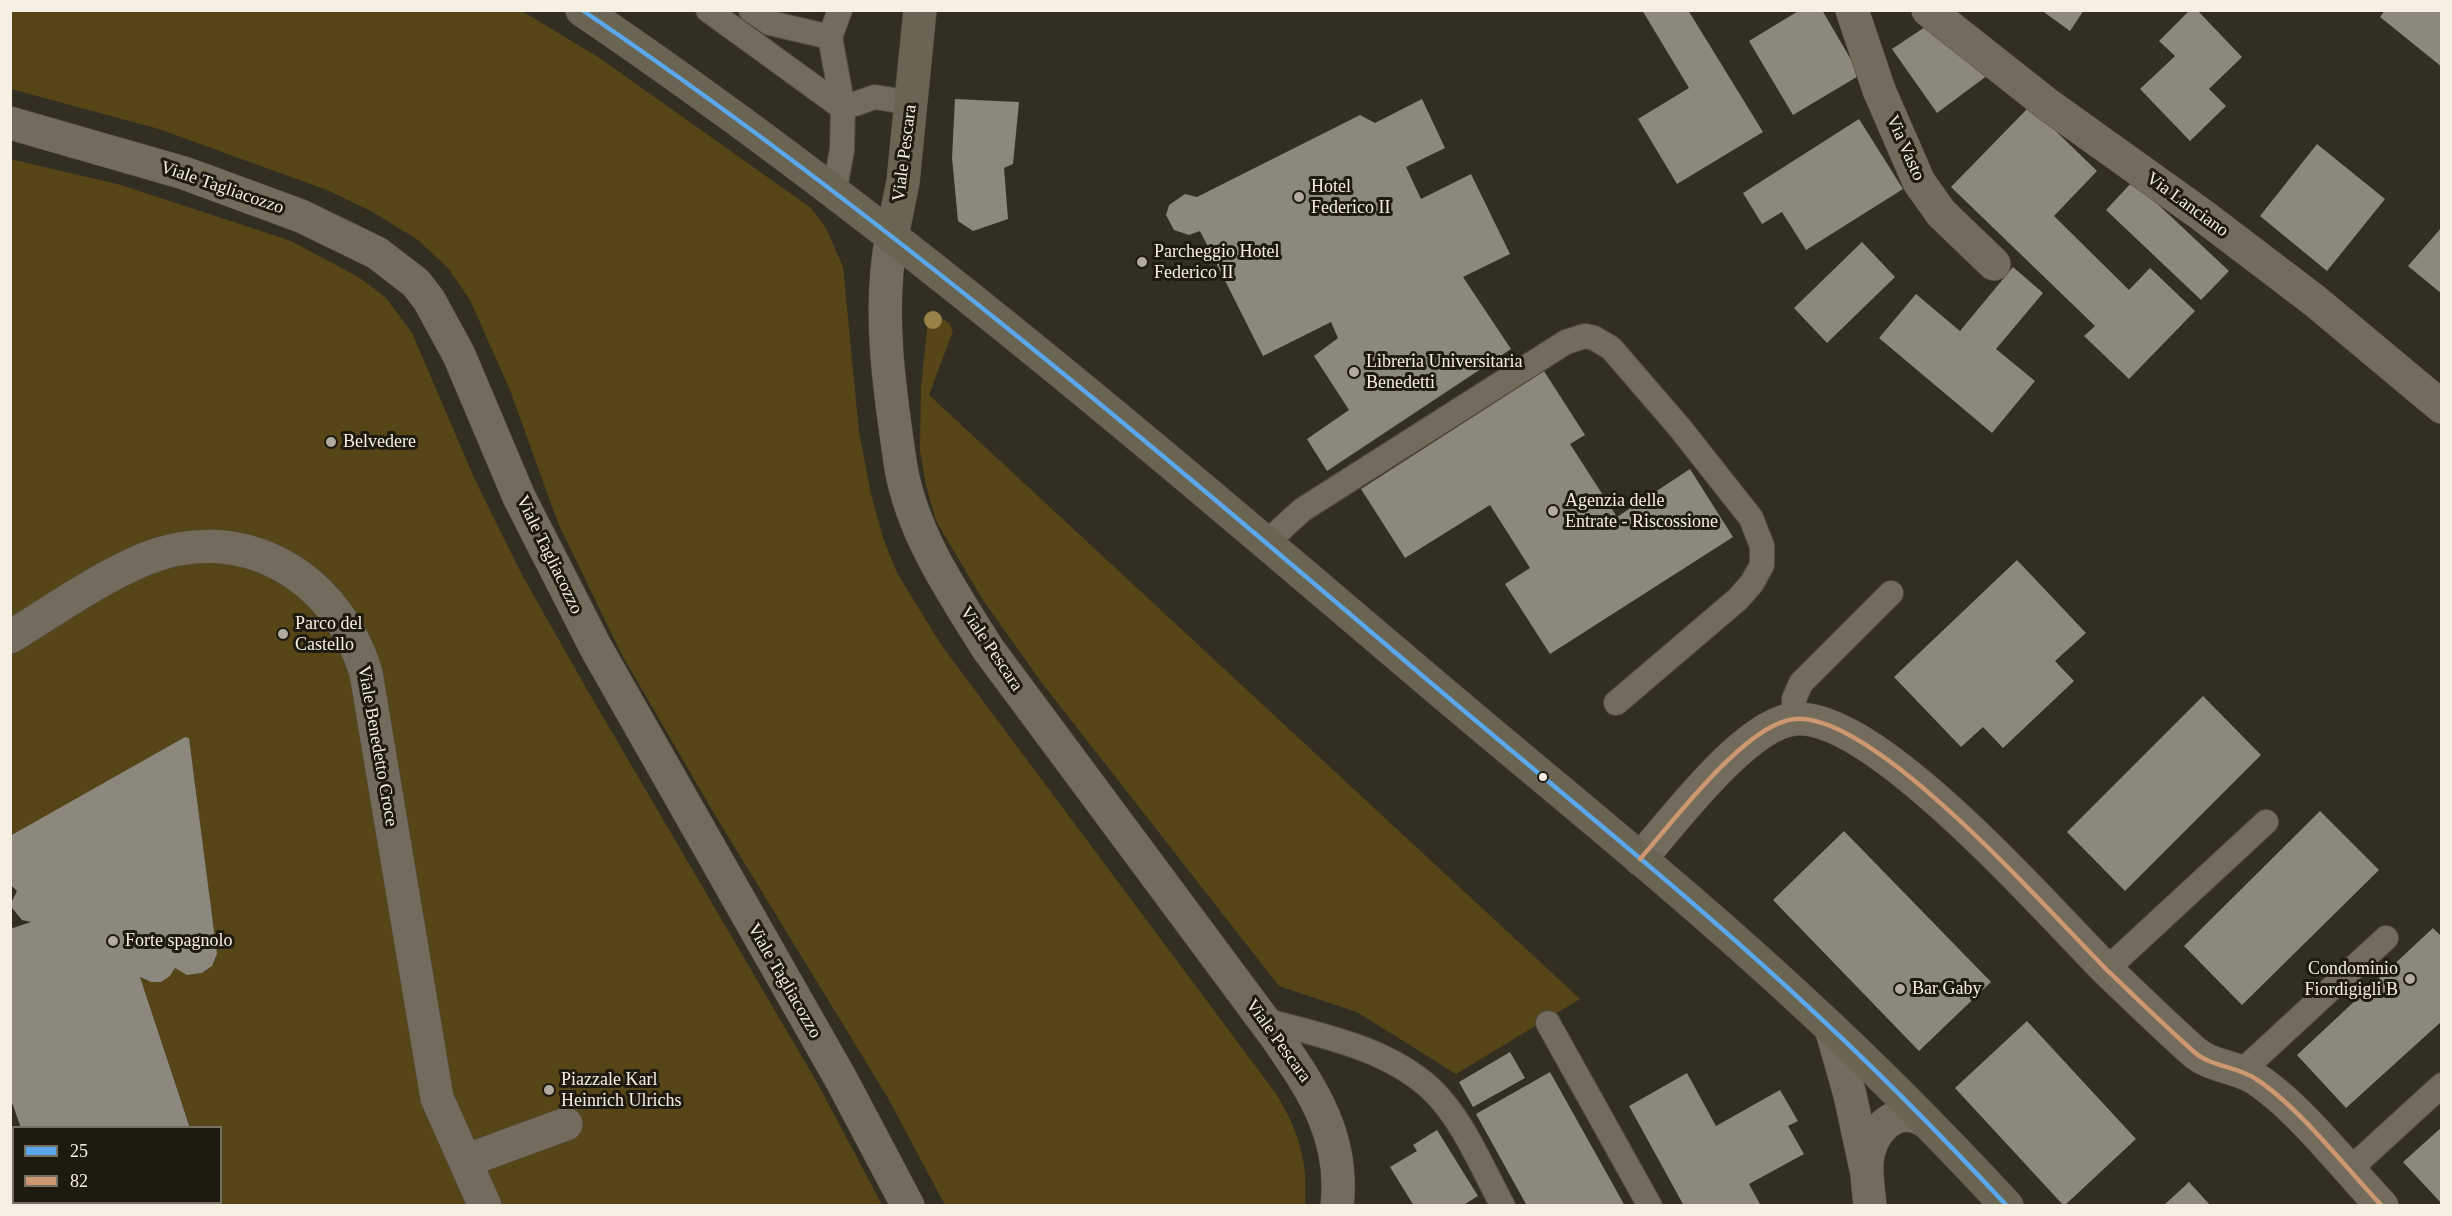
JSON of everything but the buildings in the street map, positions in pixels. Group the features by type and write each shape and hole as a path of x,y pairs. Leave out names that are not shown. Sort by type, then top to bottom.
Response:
{"main road":[{"path":"582,10 834,193 980,305 1265,544 1640,859 1831,1028 1887,1082 2007,1206"},
{"name":"Viale Pescara","path":"891,236 903,182 920,10"}],"street":[{"name":"Via Vasto","path":"1852,10 1880,90 1919,182 1941,213 1994,264"},
{"name":"Via Lanciano","path":"1928,10 2047,104 2202,214 2315,301 2442,407"},
{"name":"Viale Tagliacozzo","path":"10,123 184,173 301,216 377,253 416,283 429,300 459,355 519,497 591,638 842,1081 908,1206"},
{"name":"Viale Pescara","path":"891,236 885,271 884,310 901,468 918,527 952,591 988,649 1264,1020 1322,1106 1334,1155 1337,1206"},
{"name":"Viale Benedetto Croce","path":"10,637 128,567 164,553 201,547 238,550 274,561 306,580 333,606 353,638 366,673 437,1098 484,1206"},
{"path":"1640,859 1750,740 1771,725 1794,719 1817,720 1840,729 1886,759 1974,833 2107,969 2198,1056 2242,1071 2257,1079 2283,1101 2382,1206"},
{"path":"1831,1028 1868,1135 1869,1190"},
{"path":"1868,1135 1887,1105 1887,1082"},
{"path":"1868,1135 1901,1115 1912,1115 1926,1122"},
{"path":"465,1161 566,1124"}],"lane":[{"path":"708,10 843,108"},
{"path":"751,10 770,23 830,37"},
{"path":"834,193 842,150 843,108 830,37 840,10"},
{"path":"843,108 875,97 911,103"},
{"path":"1265,544 1302,510 1566,342 1575,338 1594,338 1619,357 1725,482 1751,518 1762,546 1763,557 1756,577 1738,599 1616,703"},
{"path":"1794,719 1794,699 1801,683 1891,593"},
{"path":"2107,969 2265,822"},
{"path":"2242,1071 2386,938"},
{"path":"1264,1020 1363,1050 1412,1075 1431,1089 1461,1130 1503,1206"},
{"path":"1548,1023 1650,1206"},
{"path":"2348,1171 2442,1085"}],"shaded area":[{"path":"11,10 522,11 598,57 811,208 826,228 843,267 859,432 871,494 883,538 897,573 942,646 1277,1095 1291,1122 1300,1148 1305,1175 1305,1205 945,1205 888,1098 715,815 622,655 558,523 510,390 470,300 448,268 418,240 373,212 327,190 159,129 11,89"},
{"name":"Parco del Castello","path":"10,159 121,185 291,241 360,278 386,298 412,333 475,480 522,575 819,1086 882,1205 216,1205 222,1204 222,1126 190,1126 140,977 150,982 160,982 168,977 175,968 188,974 201,973 211,967 217,954 189,738 185,737 11,836"},
{"path":"936,315 949,323 953,331 929,395 1580,999 1456,1074 1357,1012 1279,986 1042,683 983,600 936,521 920,451 921,387 928,321"}],"transit line":[{"name":"25","path":"582,10 797,164 902,244 1108,410 1657,873 1754,958 1881,1076 2007,1206"},
{"name":"82","path":"1640,859 1691,799 1733,755 1755,737 1776,725 1795,719 1829,726 1870,747 1914,780 1959,820 2004,863 2107,970 2193,1051 2207,1060 2249,1075 2289,1105 2382,1206"}],"place":[{"name":"Hotel Federico II","path":"1299,197"},
{"name":"Parcheggio Hotel Federico II","path":"1142,262"},
{"name":"Libreria Universitaria Benedetti","path":"1354,372"},
{"name":"Belvedere","path":"331,442"},
{"name":"Agenzia delle Entrate - Riscossione","path":"1553,511"},
{"name":"Parco del Castello","path":"283,634"},
{"name":"Forte spagnolo","path":"113,941"},
{"name":"Condominio Fiordigigli B","path":"2410,979"},
{"name":"Bar Gaby","path":"1900,989"},
{"name":"Piazzale Karl Heinrich Ulrichs","path":"549,1090"}]}
